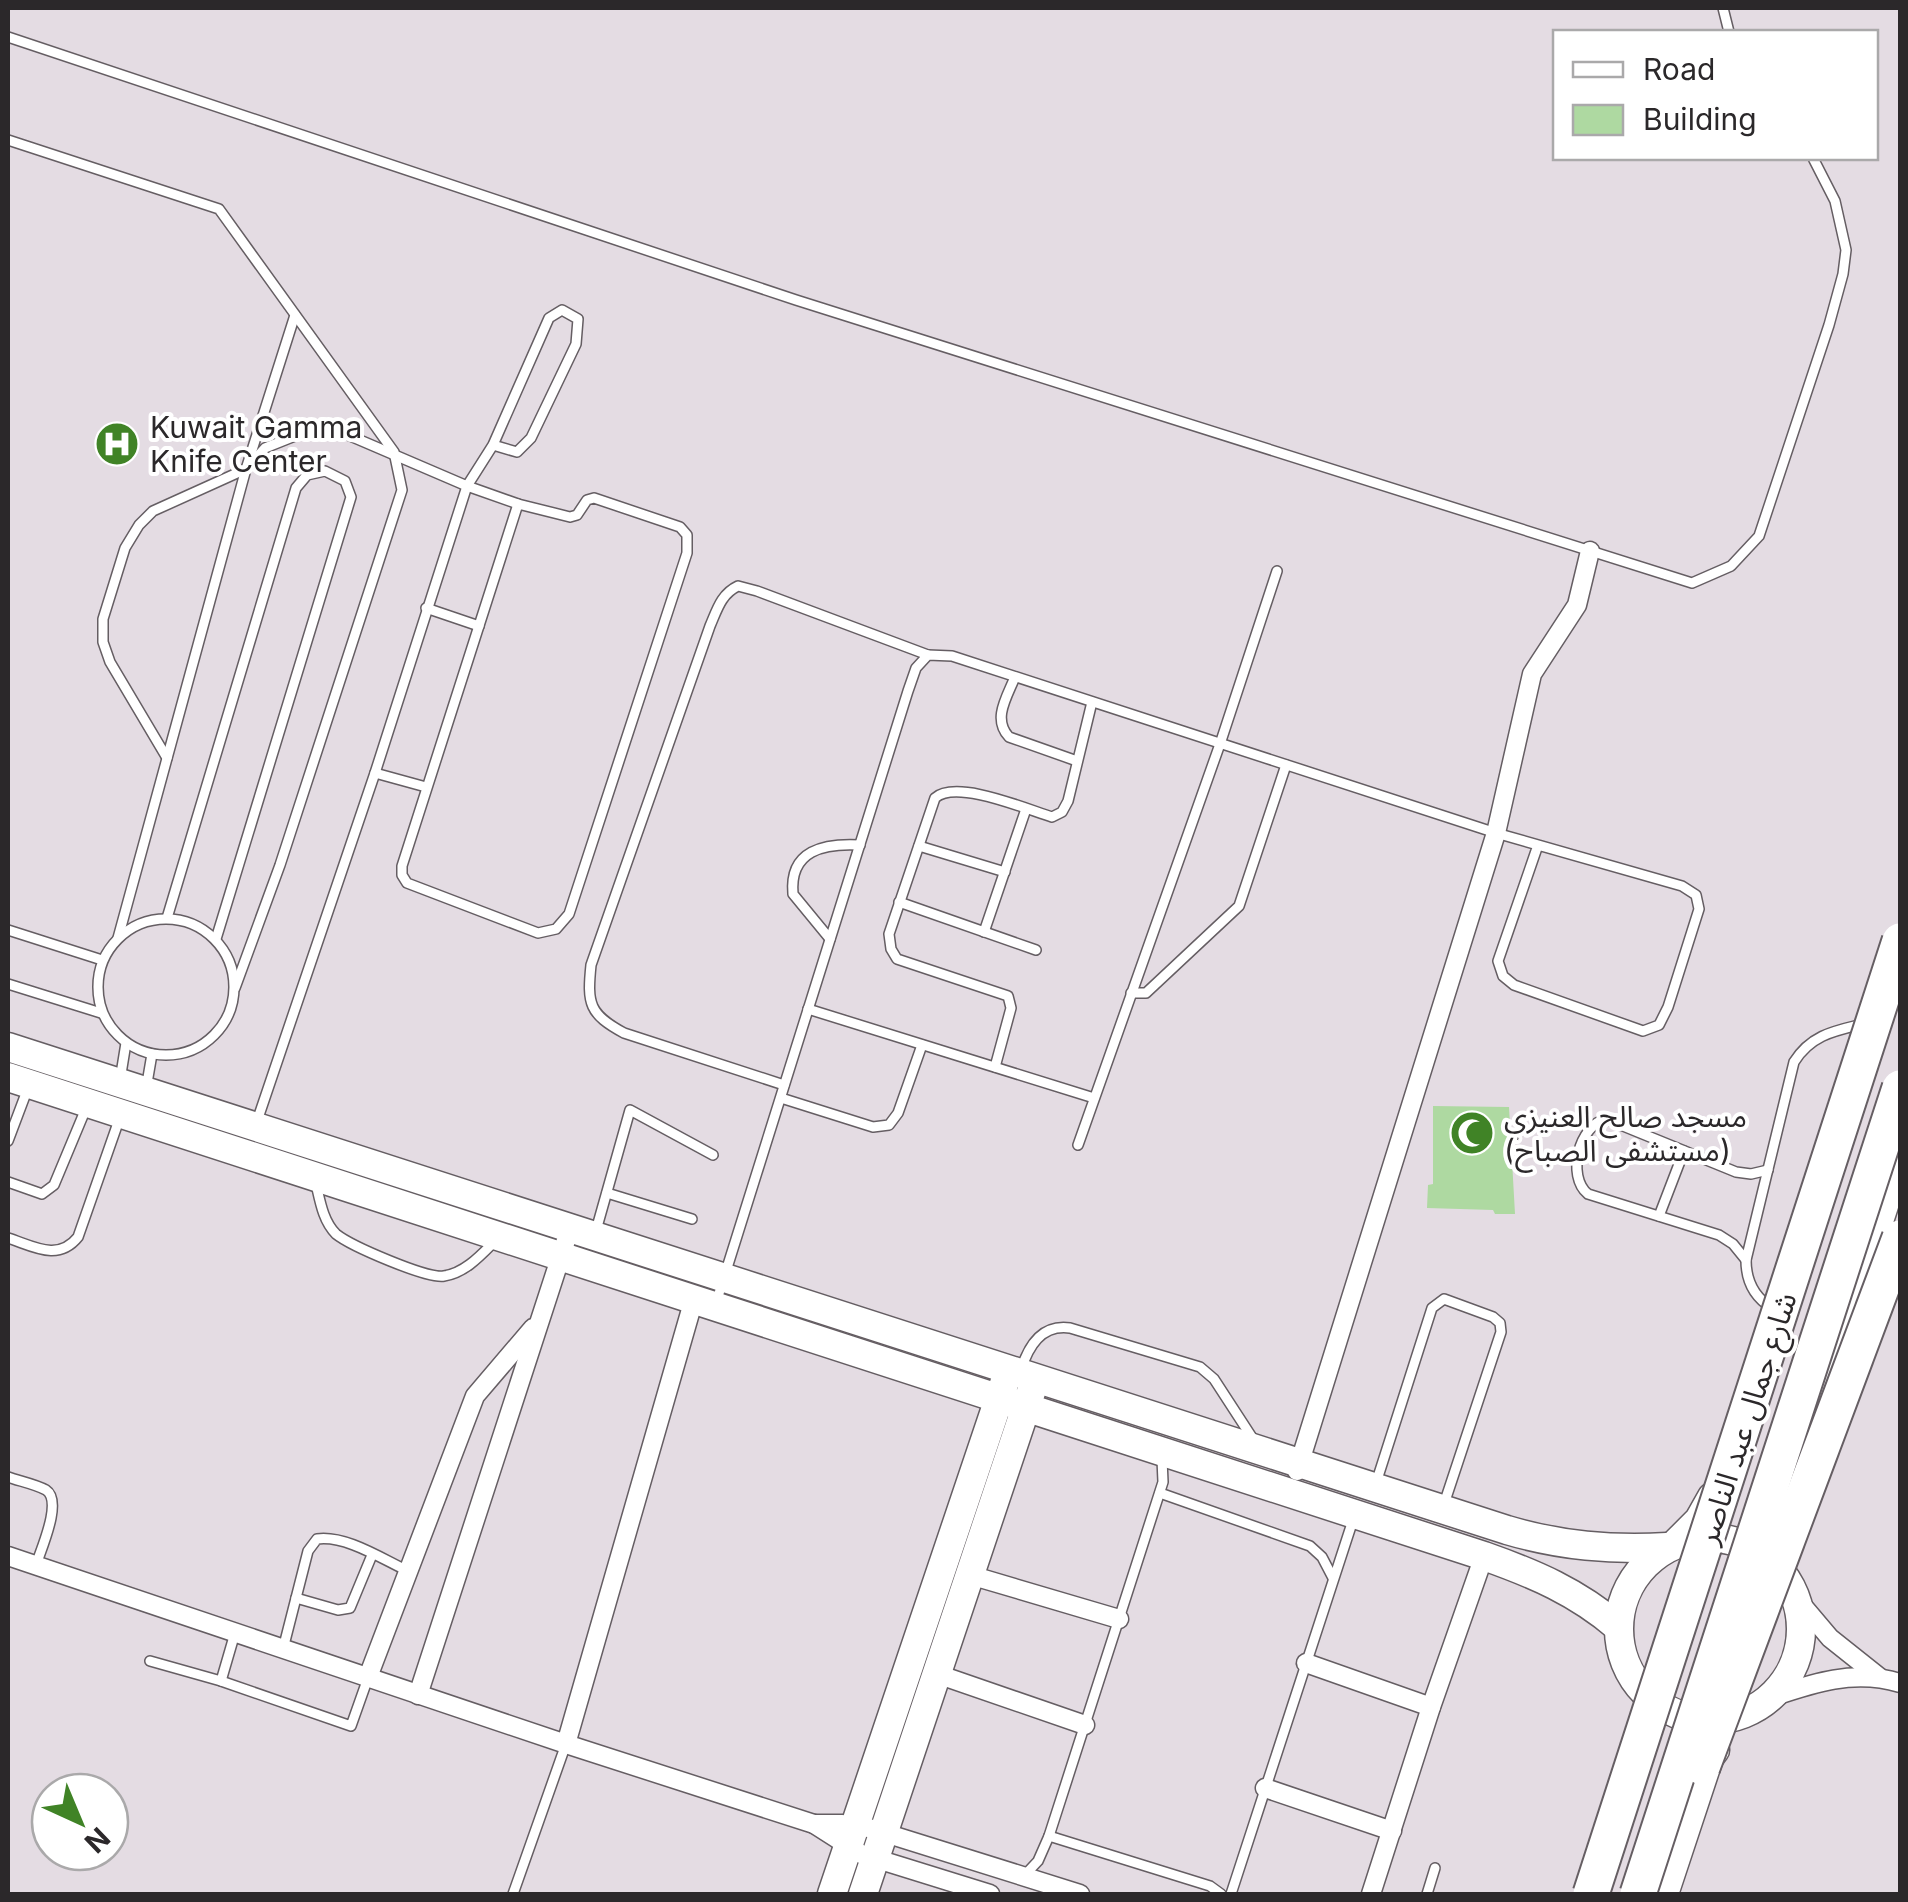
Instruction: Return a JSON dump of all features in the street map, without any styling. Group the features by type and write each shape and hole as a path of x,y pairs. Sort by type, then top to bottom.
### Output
{"highway":[{"name":"شارع جمال عبد الناصر","path":"1591,1894 1900,941"},
{"name":"شارع جمال عبد الناصر","path":"1640,1894 1900,1088"},
{"path":"1640,1894 1691,1794 1730,1698 1900,1238"}],"street":[{"path":"1291,1492 1496,833 1532,674 1576,605 1590,550"},
{"path":"1880,1677 1838,1677 1722,1720 1687,1718 1656,1703 1632,1677 1619,1645 1618,1628 1625,1593 1634,1578 1644,1565 1699,1520 1712,1496 1900,915"},
{"path":"8,1047 1551,1544 1597,1548 1672,1545 1705,1537 1738,1542 1768,1558 1830,1638 1880,1677 1900,1684"},
{"path":"18,1081 1484,1556 1568,1590 1618,1628"},
{"path":"1664,1894 1709,1758 1789,1674 1800,1646 1802,1630 1781,1557 1781,1526 1900,1156"},
{"path":"418,1694 561,1256 582,1233"},
{"path":"566,1744 705,1303"},
{"path":"368,1678 475,1396 540,1320"},
{"path":"910,1369 917,1340"},
{"path":"832,1894 998,1398 1021,1374"},
{"path":"862,1894 1026,1406 1021,1374"},
{"path":"1230,1472 1248,1447"},
{"path":"8,1556 879,1846 1023,1877 1080,1894"},
{"path":"1371,1894 1484,1556"},
{"path":"970,1575 1119,1619"},
{"path":"1306,1663 1431,1707"},
{"path":"937,1674 1085,1725"},
{"path":"1575,1894 1630,1723 1632,1677"},
{"path":"1265,1788 1392,1831"},
{"path":"851,1836 879,1846 955,1888 990,1894"}],"lane":[{"path":"8,38 796,300 1692,583 1731,566 1759,536 1843,274 1846,250 1835,200 1814,160"},
{"path":"8,140 218,209 394,452 402,490 286,846 235,988 230,1015 214,1037 191,1052 165,1056 138,1051 116,1036 101,1013 97,986 102,960 118,938 140,923 167,918 194,924 216,939 230,962 235,988"},
{"path":"255,1127 467,486 493,445 549,318 562,310 578,319 576,344 531,438 517,452 493,445"},
{"path":"118,938 246,470 295,316"},
{"path":"167,758 110,662 103,642 103,619 125,548 138,525 153,510 246,470 264,448 304,432 342,432 518,504 570,517 577,516 594,498 680,527 688,535 687,554 568,914 556,930 538,934 408,883 402,876 426,787 518,504"},
{"path":"167,918 296,488 307,475 326,471 345,481 351,498 216,939"},
{"path":"1078,1146 1277,571"},
{"path":"784,1085 624,1034 593,1010 588,998 591,965 708,633 721,600 738,586 928,655 952,656 1496,833 1682,886 1696,895 1700,908 1658,1025 1643,1031 1514,985 1503,976 1498,961 1538,845"},
{"path":"426,608 479,626"},
{"path":"705,1303 724,1278 912,680 916,668 928,655"},
{"path":"1015,677 1000,717 1002,729 1009,737 1078,761"},
{"path":"995,1067 1011,1008 1008,996 898,959 891,949 889,934 935,798 942,792 976,794 1052,817 1062,812 1092,702"},
{"path":"1131,993 1146,993 1239,906 1286,765"},
{"path":"375,773 426,787"},
{"path":"984,932 1026,809"},
{"path":"830,939 793,894 794,872 798,864 824,844 860,845"},
{"path":"918,846 1005,872"},
{"path":"899,902 1036,950"},
{"path":"8,930 102,960"},
{"path":"8,984 101,1013"},
{"path":"808,1010 1094,1098"},
{"path":"1773,1309 1749,1283 1746,1260 1794,1062 1820,1035 1866,1023"},
{"path":"126,1043 133,1088"},
{"path":"781,1098 873,1127 888,1125 898,1113 922,1045"},
{"path":"133,1088 152,1054"},
{"path":"8,1141 18,1081"},
{"path":"8,1182 42,1194 54,1184 88,1103"},
{"path":"582,1233 607,1192 630,1110 713,1155"},
{"path":"8,1238 50,1252 70,1246 78,1236 121,1114"},
{"path":"1746,1260 1726,1239 1588,1194 1578,1185 1574,1171 1587,1132 1595,1122 1606,1119 1736,1172 1768,1170"},
{"path":"1659,1216 1684,1150"},
{"path":"314,1176 321,1206 336,1233 352,1244 432,1276 457,1272 500,1237"},
{"path":"607,1192 692,1219"},
{"path":"1375,1488 1432,1308 1444,1299 1492,1317 1500,1323 1501,1332 1442,1510"},
{"path":"1021,1374 1028,1348 1036,1339 1046,1331 1064,1326 1192,1364 1214,1379 1248,1447"},
{"path":"1023,1877 1038,1860 1049,1836 1160,1493 1164,1466 1156,1448"},
{"path":"8,1477 46,1490 52,1496 54,1507 36,1566"},
{"path":"1160,1493 1310,1546 1322,1557 1333,1578"},
{"path":"1230,1894 1355,1513"},
{"path":"282,1649 308,1551 317,1539 346,1543 408,1571"},
{"path":"296,1598 338,1610 350,1608 372,1555"},
{"path":"221,1680 235,1632"},
{"path":"150,1661 221,1680 351,1726 368,1678"},
{"path":"513,1894 566,1744"},
{"path":"1049,1836 1210,1886 1221,1894"},
{"path":"1426,1894 1435,1868"}],"building":[{"name":"مسجد صالح العنيزي (مستشفى الصباح)","path":"1433,1106 1509,1107 1515,1214 1427,1208 1428,1185 1433,1184"}],"place":[{"name":"Kuwait Gamma Knife Center","path":"117,444"},
{"name":"مسجد صالح العنيزي (مستشفى الصباح)","path":"1472,1133"}]}
